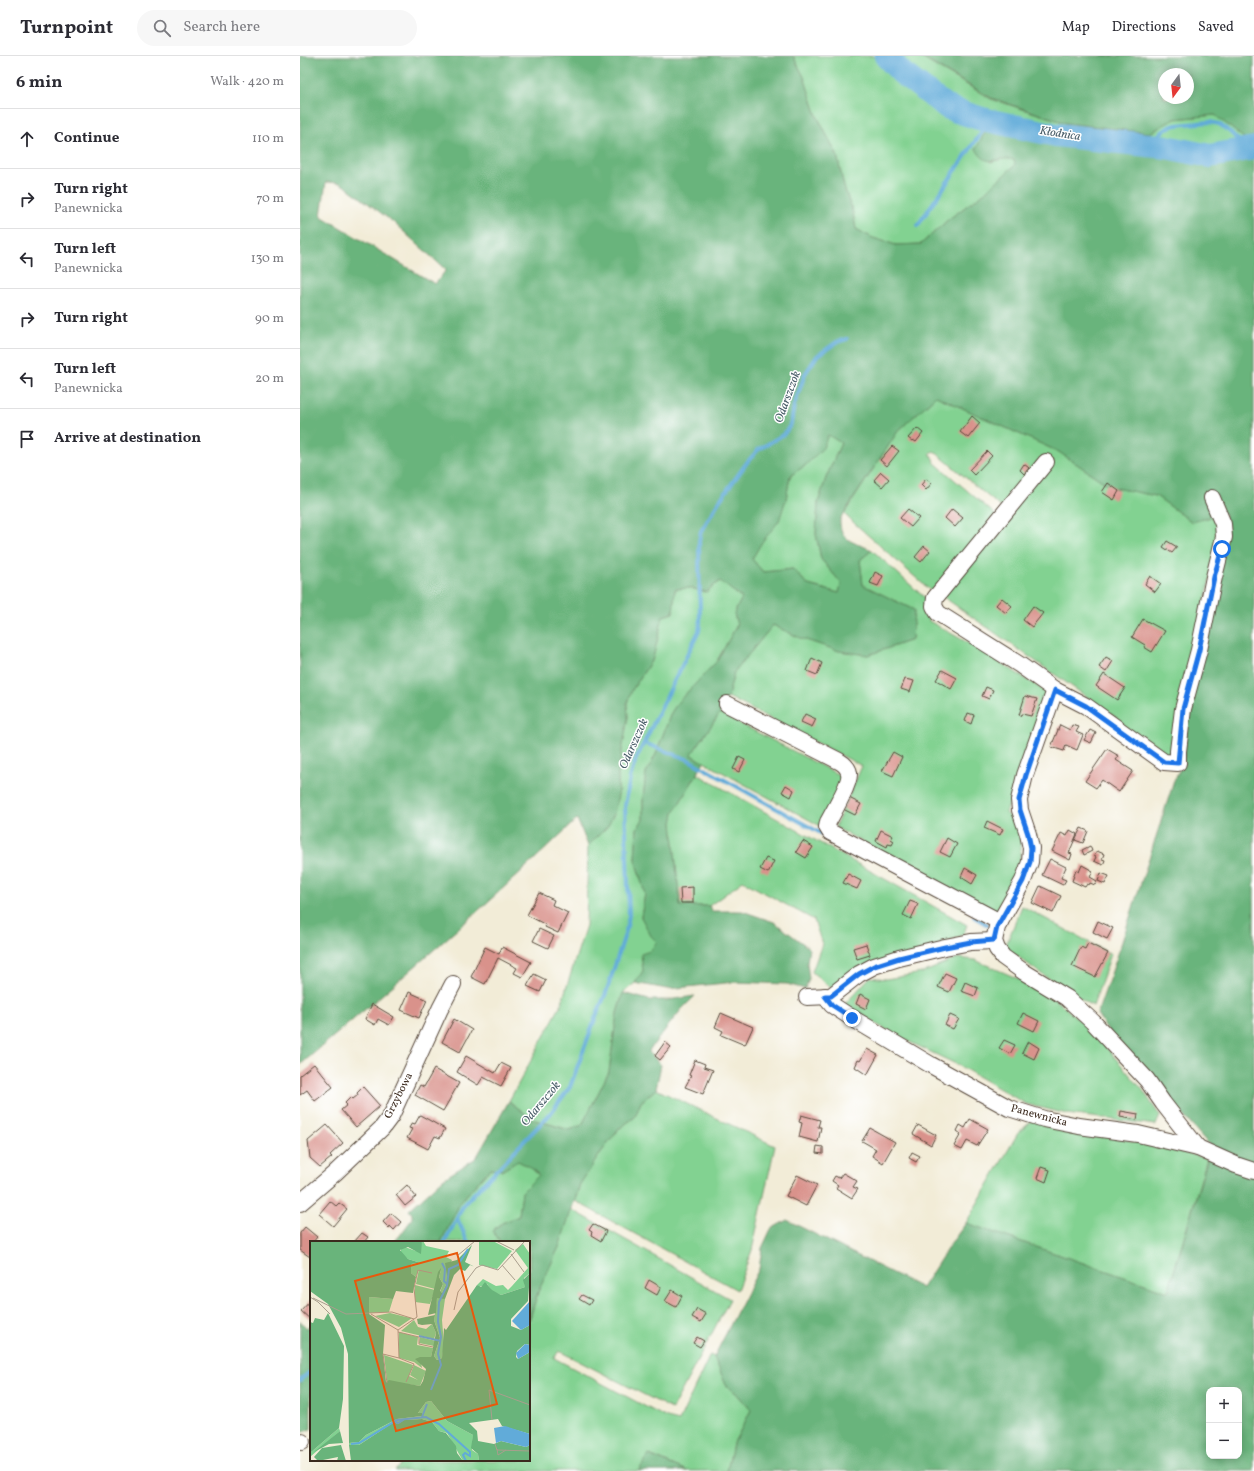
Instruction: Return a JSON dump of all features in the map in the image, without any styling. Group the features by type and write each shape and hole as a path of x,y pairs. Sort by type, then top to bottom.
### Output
{"street":[{"path":"1046,462 934,598 934,606 938,613 1014,660 1055,690 1086,706 1164,762 1178,763 1183,709 1199,650 1207,605 1224,537 1223,524 1212,498"},
{"path":"1055,690 1019,800 1020,810 1031,848 1030,862 1023,881 997,927 994,940 997,949 1003,957 1024,972 1067,998 1093,1022 1147,1080 1198,1148"},
{"path":"726,704 839,761 846,766 849,773 848,781 828,822 827,827 830,832 1000,922"},
{"path":"807,997 831,996 859,974 874,966 899,958 971,942 994,940"},
{"name":"Grzybowa","path":"300,1203 335,1173 382,1128 394,1109 452,984"},
{"name":"Panewnicka","path":"825,996 832,1005 852,1018 987,1097 1009,1108 1044,1119 1138,1134 1198,1148 1236,1165 1254,1171"}],"green space":[{"path":"300,56 793,56 804,77 817,116 837,155 856,229 873,238 896,245 921,244 949,219 984,193 1015,165 1014,160 989,160 984,159 980,155 976,149 987,128 1048,140 1164,153 1211,161 1254,155 1254,1471 727,1471 734,1440 736,1439 751,1410 736,1393 726,1385 714,1357 759,1269 762,1248 771,1229 787,1220 922,1288 966,1223 1168,1292 1211,1147 1109,1032 1097,1014 1174,781 1183,763 1189,710 1225,513 1192,522 1156,496 1111,487 1059,452 936,396 898,431 840,519 840,527 845,537 854,543 872,550 860,560 863,585 914,610 912,640 868,655 839,651 800,638 773,625 734,672 728,697 720,713 691,755 704,762 674,812 672,823 680,906 709,906 712,911 742,911 774,922 809,948 807,963 809,979 805,989 787,984 735,982 667,989 635,983 643,971 641,954 650,951 657,942 651,936 641,917 645,894 635,859 637,828 643,820 643,798 646,773 656,754 671,713 678,702 717,661 737,625 734,613 742,598 720,581 706,592 690,588 675,589 673,613 663,616 653,658 632,690 627,703 628,717 618,773 618,795 614,814 608,826 588,846 577,819 475,914 300,1065","holes":["326,182 340,183 393,222 446,270 435,284 321,216","828,435 841,443 826,478 818,503 816,534 821,559 841,583 839,593 808,585 793,569 763,572 752,559 762,542 779,521 786,499 790,476 807,464 823,448"]},
{"path":"793,56 918,56 991,99 1066,123 1150,133 1174,119 1215,115 1245,139 1254,136 1254,155 1211,161 1164,153 1048,140 987,128 990,162 1006,158 1014,160 1016,165 984,193 949,219 921,244 896,245 873,238 856,229 837,155 817,116 804,77"},
{"path":"919,56 1254,56 1254,136 1245,139 1215,115 1174,119 1150,133 1066,123 991,98"},
{"path":"936,396 1059,452 1111,487 1156,496 1192,522 1215,516 1220,530 1173,755 1169,758 1123,727 1120,720 942,596 1003,509 934,451 930,453 935,463 997,516 933,593 844,514 898,431"},
{"path":"828,434 841,443 826,478 818,503 816,534 821,559 841,583 839,593 808,585 793,569 763,572 752,559 786,499 790,476 807,464"},
{"path":"872,550 925,598 929,621 979,649 1048,693 1006,813 1016,821 1021,831 1018,875 995,914 835,827 862,766 728,697 734,672 773,625 800,638 839,651 868,655 912,640 914,610 863,585 860,560"},
{"path":"720,581 742,598 734,613 737,625 717,661 678,702 671,713 656,754 646,773 643,798 643,820 637,828 635,859 645,894 641,917 658,942 650,951 643,971 635,983 623,993 617,1013 609,1072 582,1125 570,1130 532,1119 509,1101 561,1005 586,925 588,846 608,826 618,795 618,773 628,717 627,703 632,690 653,658 663,616 673,613 675,589 689,588 706,592"},
{"path":"720,713 843,777 822,827 691,755"},
{"path":"697,774 967,925 964,933 959,937 831,988 812,972 822,944 814,920 743,881 709,906 680,906 672,823 674,812"},
{"path":"1022,906 1111,954 1093,1006 1040,973 1005,947"},
{"path":"958,958 975,960 1019,979 1054,998 1092,1031 1142,1089 1160,1116 1156,1125 1067,1114 1026,1104 958,1065 895,1035 844,1005 870,977 886,979 922,973"},
{"path":"623,993 649,1000 667,1000 695,996 681,1010 650,1049 649,1052 661,1065 656,1089 641,1102 635,1117 620,1128 602,1151 580,1184 559,1247 538,1292 530,1318 530,1241 500,1241 492,1231 502,1223 519,1216 522,1192 539,1175 531,1168 518,1161 503,1170 490,1169 461,1201 441,1241 395,1241 396,1237 398,1238 412,1219 412,1214 409,1210 443,1179 476,1158 509,1101 532,1119 569,1130 582,1125 609,1072 617,1013"},
{"path":"656,1089 775,1146 752,1250 737,1290 575,1201 580,1184 602,1151 620,1128 635,1117 641,1102"},
{"path":"1034,1119 1207,1158 1168,1292 966,1223 1018,1133"},
{"path":"518,1160 539,1175 522,1192 519,1216 502,1223 492,1231 500,1241 441,1241 461,1201 490,1169 503,1170"},
{"path":"571,1209 730,1299 672,1409 559,1351 554,1358 667,1418 679,1421 710,1355 714,1357 726,1385 736,1393 751,1410 736,1439 734,1440 727,1471 687,1471 650,1455 639,1470 640,1471 395,1471 401,1463 399,1461 530,1461 530,1318 538,1292 559,1247"},
{"path":"300,1321 307,1328 310,1326 310,1429 300,1433"},
{"path":"649,1455 687,1471 640,1471 639,1470"}],"building":[{"path":"972,416 980,423 968,438 960,432"},
{"path":"917,428 923,433 916,442 908,438"},
{"path":"892,446 899,451 887,466 880,460"},
{"path":"987,451 992,456 974,475 969,470"},
{"path":"1024,464 1029,468 1024,474 1020,470"},
{"path":"881,472 889,479 882,487 874,480"},
{"path":"926,479 932,483 926,490 921,485"},
{"path":"1108,483 1119,491 1114,500 1102,492"},
{"path":"908,509 919,518 911,527 900,518"},
{"path":"952,509 963,518 955,527 945,518"},
{"path":"1167,541 1177,547 1172,553 1163,547"},
{"path":"924,546 930,551 921,562 915,557"},
{"path":"875,572 883,576 878,586 870,583"},
{"path":"1150,576 1161,584 1155,592 1145,584"},
{"path":"1002,598 1012,606 1006,613 996,605"},
{"path":"1033,606 1043,613 1032,627 1023,620"},
{"path":"1143,619 1165,631 1152,652 1144,647 1145,645 1132,637"},
{"path":"1106,657 1113,661 1106,672 1099,667"},
{"path":"812,658 822,663 817,675 807,671"},
{"path":"942,670 957,678 951,689 936,680"},
{"path":"1104,674 1125,688 1117,700 1096,686"},
{"path":"905,679 914,681 910,692 901,689"},
{"path":"986,687 993,690 989,699 982,696"},
{"path":"1025,696 1037,699 1031,716 1022,714 1021,716 1019,715"},
{"path":"968,713 974,715 971,724 965,721"},
{"path":"805,714 816,719 812,727 801,722"},
{"path":"1060,725 1070,730 1072,725 1079,727 1076,732 1083,735 1077,750 1066,745 1064,751 1051,747"},
{"path":"1090,730 1096,733 1091,743 1084,740"},
{"path":"1107,749 1119,756 1116,760 1133,771 1119,792 1102,780 1096,788 1085,781"},
{"path":"893,752 902,757 893,776 882,771"},
{"path":"739,757 745,760 739,772 733,769"},
{"path":"786,785 794,790 791,797 782,792"},
{"path":"849,798 861,804 855,815 843,809"},
{"path":"987,821 1003,829 1000,835 984,828"},
{"path":"1081,828 1088,831 1083,843 1075,840"},
{"path":"881,830 893,836 891,839 894,841 892,845 888,844 887,847 876,841"},
{"path":"1070,830 1077,834 1069,853 1072,854 1070,860 1052,851 1061,833 1067,836"},
{"path":"947,838 957,844 950,857 940,852"},
{"path":"803,841 813,847 806,858 796,852"},
{"path":"1090,846 1092,851 1084,855 1082,850"},
{"path":"1097,851 1104,854 1102,859 1105,860 1103,865 1094,861 1096,857 1094,856"},
{"path":"766,858 774,861 768,873 760,869"},
{"path":"1050,859 1066,867 1061,878 1066,880 1063,885 1042,875"},
{"path":"1082,865 1093,871 1090,877 1097,881 1095,885 1090,883 1085,887 1072,881 1076,870 1079,872"},
{"path":"965,868 977,875 972,884 961,877"},
{"path":"1101,873 1109,876 1105,884 1098,881"},
{"path":"848,874 861,881 857,889 843,883"},
{"path":"1040,886 1061,896 1053,913 1032,903"},
{"path":"693,887 693,903 681,903 680,888"},
{"path":"539,893 554,900 552,905 568,913 558,933 545,927 546,925 527,915"},
{"path":"910,901 918,904 911,919 903,915"},
{"path":"1098,921 1113,928 1107,939 1093,932"},
{"path":"539,929 554,936 548,948 533,941"},
{"path":"1088,943 1108,953 1095,977 1072,966 1081,947 1085,949"},
{"path":"866,944 870,955 857,959 853,948"},
{"path":"485,947 499,954 502,947 531,962 522,977 514,973 517,968 498,958 485,984 471,977"},
{"path":"945,973 956,978 949,992 938,987"},
{"path":"534,974 546,980 540,992 527,986"},
{"path":"965,982 978,988 975,996 961,991"},
{"path":"409,992 427,1000 419,1018 401,1010"},
{"path":"860,994 870,999 866,1009 856,1004"},
{"path":"372,1004 394,1017 389,1025 378,1019 375,1025 365,1019"},
{"path":"721,1013 753,1027 745,1045 721,1035 723,1031 715,1027"},
{"path":"1023,1013 1039,1021 1034,1031 1018,1023"},
{"path":"950,1015 959,1019 953,1029 945,1025"},
{"path":"454,1019 472,1030 460,1052 442,1042"},
{"path":"1004,1040 1015,1045 1010,1054 999,1048"},
{"path":"1028,1041 1039,1048 1034,1059 1022,1053"},
{"path":"665,1042 671,1047 660,1060 655,1056"},
{"path":"867,1049 878,1055 867,1075 855,1067 858,1060 860,1061"},
{"path":"466,1056 495,1073 501,1063 511,1068 501,1086 483,1077 478,1085 457,1072"},
{"path":"695,1060 705,1064 704,1067 713,1070 703,1094 685,1087 691,1076 689,1075"},
{"path":"314,1064 333,1087 315,1101 307,1090 300,1095 300,1075"},
{"path":"434,1069 459,1083 443,1111 415,1095 420,1085 424,1087"},
{"path":"363,1087 380,1106 356,1127 341,1110 347,1105 345,1103 351,1097 353,1099 358,1095 357,1093"},
{"path":"1121,1111 1138,1114 1137,1120 1120,1117"},
{"path":"420,1115 445,1129 440,1138 435,1136 428,1149 407,1138 412,1129 409,1128 412,1123 415,1124"},
{"path":"801,1115 820,1120 818,1127 821,1127 818,1142 799,1137 802,1123 799,1122"},
{"path":"970,1119 988,1129 977,1146 967,1141 962,1150 954,1146 961,1134 957,1131 960,1125 965,1128"},
{"path":"327,1125 343,1143 330,1155 332,1157 320,1167 310,1158 308,1141"},
{"path":"918,1125 936,1135 931,1145 913,1134"},
{"path":"870,1128 895,1142 883,1163 872,1156 876,1149 862,1141"},
{"path":"817,1146 823,1147 823,1154 816,1153"},
{"path":"912,1152 920,1156 916,1162 909,1158"},
{"path":"1041,1167 1050,1170 1046,1182 1037,1178"},
{"path":"843,1173 857,1181 853,1187 858,1189 852,1198 836,1188 838,1185 832,1181 835,1176 839,1178"},
{"path":"797,1175 817,1185 806,1206 786,1196"},
{"path":"407,1185 416,1197 405,1206 396,1195"},
{"path":"330,1201 336,1206 339,1203 347,1209 333,1226 319,1214"},
{"path":"391,1213 401,1222 394,1230 390,1226 389,1228 383,1222"},
{"path":"593,1224 606,1231 601,1241 591,1235 592,1232 589,1230"},
{"path":"305,1227 317,1237 314,1241 310,1241 310,1257 300,1250 300,1233"},
{"path":"362,1233 368,1237 365,1241 355,1241"},
{"path":"649,1280 661,1287 657,1295 645,1288"},
{"path":"672,1290 682,1296 676,1307 665,1301"},
{"path":"582,1295 592,1300 589,1305 579,1299"},
{"path":"310,1301 310,1319 301,1311"},
{"path":"697,1309 706,1314 701,1322 692,1317"},
{"path":"697,1337 704,1341 700,1347 693,1343"}],"waterway":[{"name":"Kłodnica","path":"886,56 902,73 947,107 982,119 1056,135 1166,147 1210,156 1254,148"},
{"name":"Odarszczok","path":"918,225 981,133 986,120"},
{"path":"1145,145 1169,127 1210,122 1219,124 1230,132 1240,142 1243,150"},
{"name":"Odarszczok","path":"446,1241 464,1204 550,1114 570,1087 606,993 626,931 629,915 625,806 630,778 636,759 699,631 699,541 701,531 720,500 748,461 758,450 784,434 791,424 794,405 805,374 817,356 837,342 847,339"},
{"path":"644,743 687,759 826,836"},
{"path":"974,917 988,925"},
{"path":"457,1218 468,1241"},
{"name":"Odarszczok","path":"300,1380 310,1372"}],"route":[{"path":"852,1018 832,1005 825,996 831,996 859,974 874,966 899,958 971,942 994,940 997,927 1017,894 1030,862 1031,848 1020,810 1019,800 1055,690 1086,706 1164,762 1178,763 1183,709 1199,650 1206,612 1222,549"}]}
